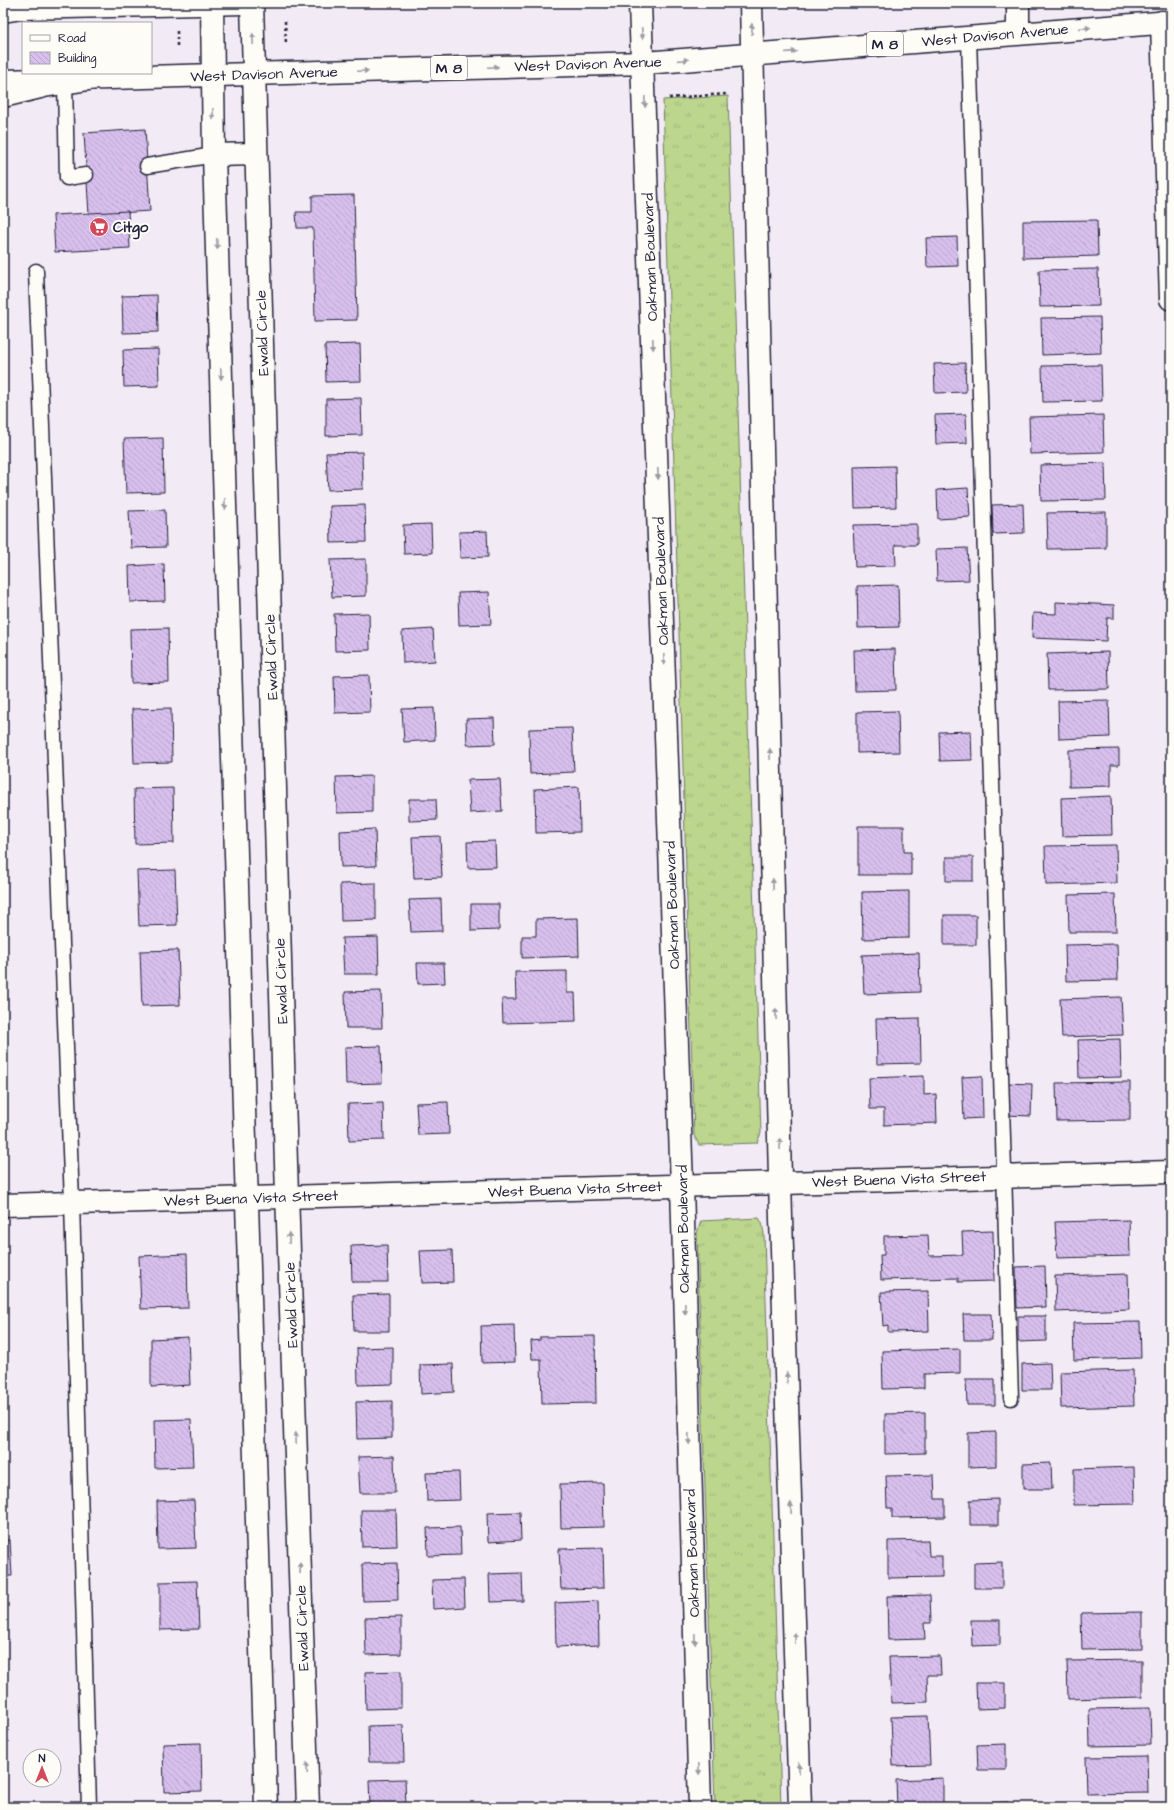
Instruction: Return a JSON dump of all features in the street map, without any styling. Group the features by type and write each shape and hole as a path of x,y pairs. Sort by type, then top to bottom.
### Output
{"main road":[{"path":"19,8 244,3"},
{"name":"Ewald Circle","path":"252,3 308,1807"},
{"name":"Oakman Boulevard","path":"640,3 644,63 682,1186 700,1807"},
{"path":"751,3 781,1183 800,1807"},
{"path":"1018,3 1018,33"},
{"path":"212,4 214,155 266,1807"},
{"path":"1167,22 1171,299"},
{"name":"West Davison Avenue","path":"3,81 644,63 1167,22"},
{"name":"M 8","path":"3,96 44,86 95,78"},
{"path":"214,155 256,154"},
{"name":"West Buena Vista Street","path":"3,1204 1171,1172"}],"lane":[{"path":"969,38 1011,1398"},
{"path":"65,82 67,178 86,175"},
{"path":"147,166 214,155"},
{"path":"36,271 72,1202 89,1807"}],"path":[{"path":"285,21 286,44"},
{"path":"177,24 177,46"},
{"path":"664,98 726,94"}],"green space":[{"path":"728,96 761,1133 757,1143 699,1145 694,1135 663,100"},
{"path":"759,1218 762,1223 764,1234 781,1807 715,1807 697,1233 701,1221"}],"building":[{"path":"145,129 150,211 89,215 84,133"},
{"path":"354,195 357,320 315,321 313,228 297,228 296,212 312,212 312,196"},
{"path":"128,211 130,248 55,252 53,215"},
{"path":"1097,220 1098,256 1023,258 1023,221"},
{"path":"957,237 958,266 927,267 926,238"},
{"path":"1098,269 1099,306 1040,307 1039,270"},
{"path":"157,295 158,332 123,333 122,296"},
{"path":"1100,317 1101,353 1042,355 1041,318"},
{"path":"360,344 361,381 326,382 325,345"},
{"path":"158,349 159,386 124,387 123,350"},
{"path":"965,363 966,392 935,393 934,364"},
{"path":"1101,365 1102,401 1043,402 1042,366"},
{"path":"361,398 362,435 326,436 326,399"},
{"path":"966,414 967,443 936,444 935,415"},
{"path":"1103,415 1104,452 1030,454 1029,417"},
{"path":"163,438 164,492 126,493 124,439"},
{"path":"362,452 363,489 328,490 326,453"},
{"path":"1105,463 1106,500 1041,501 1040,465"},
{"path":"895,466 896,507 855,508 854,467"},
{"path":"968,488 970,517 938,519 937,490"},
{"path":"1023,504 1024,533 993,534 992,505"},
{"path":"365,505 366,542 331,543 330,506"},
{"path":"165,510 166,547 131,548 129,511"},
{"path":"1106,512 1106,548 1048,549 1047,513"},
{"path":"431,524 432,553 404,554 403,525"},
{"path":"917,524 917,545 895,545 896,566 855,567 853,525"},
{"path":"487,531 488,557 460,558 459,532"},
{"path":"967,548 969,580 937,581 936,549"},
{"path":"366,559 366,596 332,597 330,560"},
{"path":"164,564 165,601 130,602 129,566"},
{"path":"898,585 899,627 858,628 857,586"},
{"path":"489,592 491,624 459,625 458,593"},
{"path":"1056,602 1114,605 1114,618 1107,618 1106,641 1032,638 1033,613 1056,614"},
{"path":"369,613 370,650 335,651 334,614"},
{"path":"168,628 169,682 131,683 130,629"},
{"path":"433,629 435,661 403,663 402,631"},
{"path":"895,649 896,690 855,691 854,650"},
{"path":"1108,652 1109,689 1048,690 1047,654"},
{"path":"369,675 370,712 335,713 334,676"},
{"path":"1109,700 1110,737 1059,739 1058,701"},
{"path":"171,708 172,762 134,763 132,709"},
{"path":"434,708 435,740 404,742 402,709"},
{"path":"898,711 899,752 857,753 857,712"},
{"path":"494,718 495,744 467,745 466,719"},
{"path":"572,728 574,772 530,774 529,729"},
{"path":"971,731 972,760 940,761 939,732"},
{"path":"1119,749 1119,765 1111,765 1111,786 1069,787 1069,750"},
{"path":"372,776 372,812 337,813 336,777"},
{"path":"500,779 502,811 470,813 468,780"},
{"path":"579,787 580,832 536,833 535,789"},
{"path":"173,788 174,843 135,844 134,789"},
{"path":"1111,796 1112,835 1062,836 1061,798"},
{"path":"409,799 436,799 437,820 409,821"},
{"path":"858,826 904,826 904,852 911,852 911,875 858,875"},
{"path":"375,829 376,866 341,867 340,831"},
{"path":"440,836 442,877 414,878 412,837"},
{"path":"495,841 496,867 468,868 467,842"},
{"path":"1116,845 1117,883 1046,885 1045,846"},
{"path":"946,857 973,857 973,881 946,881"},
{"path":"175,870 177,925 139,926 137,871"},
{"path":"376,883 376,920 341,921 340,884"},
{"path":"909,891 909,938 863,939 862,892"},
{"path":"1115,894 1116,932 1069,932 1068,895"},
{"path":"441,899 442,931 411,932 409,900"},
{"path":"471,904 499,904 499,930 471,931"},
{"path":"944,915 976,915 976,945 944,945"},
{"path":"578,918 579,956 522,958 522,936 536,936 536,919"},
{"path":"378,937 379,974 344,974 342,938"},
{"path":"1117,944 1118,980 1066,981 1065,945"},
{"path":"178,950 180,1005 142,1006 140,951"},
{"path":"919,953 920,992 864,994 862,955"},
{"path":"417,963 444,963 445,983 418,984"},
{"path":"567,971 567,993 575,993 576,1021 503,1023 502,999 516,999 515,972"},
{"path":"381,991 382,1028 346,1028 345,992"},
{"path":"1121,997 1123,1035 1062,1037 1060,999"},
{"path":"920,1018 921,1063 877,1064 876,1019"},
{"path":"3,1023 6,1023 7,1047 3,1047"},
{"path":"1120,1039 1121,1077 1079,1078 1078,1040"},
{"path":"381,1046 382,1083 346,1084 345,1047"},
{"path":"924,1076 924,1095 936,1094 937,1123 884,1125 884,1109 870,1109 869,1078"},
{"path":"982,1076 983,1118 964,1119 962,1077"},
{"path":"1130,1082 1130,1120 1057,1121 1056,1083"},
{"path":"1006,1083 1032,1084 1031,1116 1006,1115"},
{"path":"448,1102 449,1134 418,1135 416,1103"},
{"path":"383,1103 384,1140 349,1141 348,1104"},
{"path":"1129,1220 1130,1256 1057,1258 1055,1222"},
{"path":"993,1231 994,1281 958,1282 958,1278 881,1280 880,1255 884,1255 884,1236 928,1235 929,1256 963,1255 962,1232"},
{"path":"387,1245 388,1282 352,1282 351,1246"},
{"path":"452,1250 453,1282 422,1283 420,1251"},
{"path":"187,1254 188,1308 141,1309 139,1256"},
{"path":"1045,1266 1046,1307 1017,1308 1016,1267"},
{"path":"1128,1274 1129,1309 1056,1312 1055,1276"},
{"path":"928,1291 929,1331 888,1332 888,1325 883,1326 881,1292"},
{"path":"389,1294 389,1331 354,1331 353,1295"},
{"path":"963,1314 991,1314 992,1340 964,1340"},
{"path":"1018,1316 1046,1316 1046,1341 1018,1342"},
{"path":"1140,1322 1141,1358 1074,1360 1073,1323"},
{"path":"514,1325 515,1362 482,1363 481,1326"},
{"path":"595,1336 596,1403 542,1404 541,1359 532,1359 531,1341 540,1340 540,1337"},
{"path":"188,1337 190,1385 151,1387 151,1339"},
{"path":"393,1347 393,1384 358,1385 357,1348"},
{"path":"960,1349 960,1373 924,1374 924,1388 883,1389 882,1351"},
{"path":"1050,1363 1051,1390 1022,1390 1022,1364"},
{"path":"453,1364 454,1392 421,1394 420,1365"},
{"path":"1133,1370 1134,1406 1061,1408 1060,1372"},
{"path":"966,1379 995,1379 995,1405 967,1405"},
{"path":"392,1401 392,1438 357,1439 356,1402"},
{"path":"925,1413 925,1453 885,1454 885,1414"},
{"path":"191,1419 193,1467 155,1468 154,1420"},
{"path":"996,1432 996,1466 968,1467 968,1433"},
{"path":"394,1456 395,1493 360,1493 358,1457"},
{"path":"1051,1463 1052,1489 1023,1489 1023,1464"},
{"path":"1134,1467 1135,1504 1074,1505 1074,1469"},
{"path":"459,1472 460,1500 427,1501 426,1473"},
{"path":"934,1475 935,1499 945,1499 945,1517 892,1518 892,1508 887,1508 886,1476"},
{"path":"603,1483 604,1527 561,1528 560,1484"},
{"path":"998,1499 998,1525 970,1525 970,1500"},
{"path":"194,1500 196,1548 158,1549 157,1501"},
{"path":"361,1510 396,1510 397,1546 362,1547"},
{"path":"520,1512 521,1540 488,1542 487,1513"},
{"path":"460,1527 461,1555 428,1556 427,1528"},
{"path":"3,1540 10,1540 12,1576 3,1576"},
{"path":"928,1540 929,1556 942,1556 942,1577 888,1578 888,1541"},
{"path":"603,1548 604,1588 561,1589 559,1549"},
{"path":"1002,1562 1002,1588 974,1588 974,1563"},
{"path":"397,1563 398,1600 363,1601 362,1564"},
{"path":"522,1573 523,1601 490,1602 489,1574"},
{"path":"464,1579 465,1607 433,1609 432,1580"},
{"path":"197,1581 199,1629 160,1630 160,1582"},
{"path":"930,1595 931,1623 924,1623 925,1639 888,1640 887,1596"},
{"path":"598,1601 599,1645 556,1647 555,1603"},
{"path":"1142,1612 1142,1649 1082,1650 1081,1613"},
{"path":"401,1617 401,1654 366,1655 365,1618"},
{"path":"971,1620 1000,1620 1000,1645 972,1646"},
{"path":"940,1656 941,1675 927,1675 928,1702 891,1703 889,1657"},
{"path":"1142,1660 1142,1697 1068,1699 1067,1661"},
{"path":"401,1671 401,1708 366,1709 365,1672"},
{"path":"976,1683 1005,1683 1005,1708 977,1709"},
{"path":"1150,1708 1151,1745 1090,1746 1089,1709"},
{"path":"928,1716 930,1765 893,1766 891,1717"},
{"path":"403,1725 404,1762 369,1762 368,1726"},
{"path":"201,1743 202,1791 164,1792 163,1744"},
{"path":"1006,1744 1006,1770 978,1770 977,1745"},
{"path":"1147,1756 1148,1793 1087,1794 1086,1757"},
{"path":"943,1778 943,1803 954,1803 954,1807 897,1807 896,1780"},
{"path":"405,1779 406,1807 370,1807 369,1780"},
{"path":"1008,1802 1008,1807 979,1807 979,1803"}],"place":[{"name":"Citgo","path":"99,227"}]}
